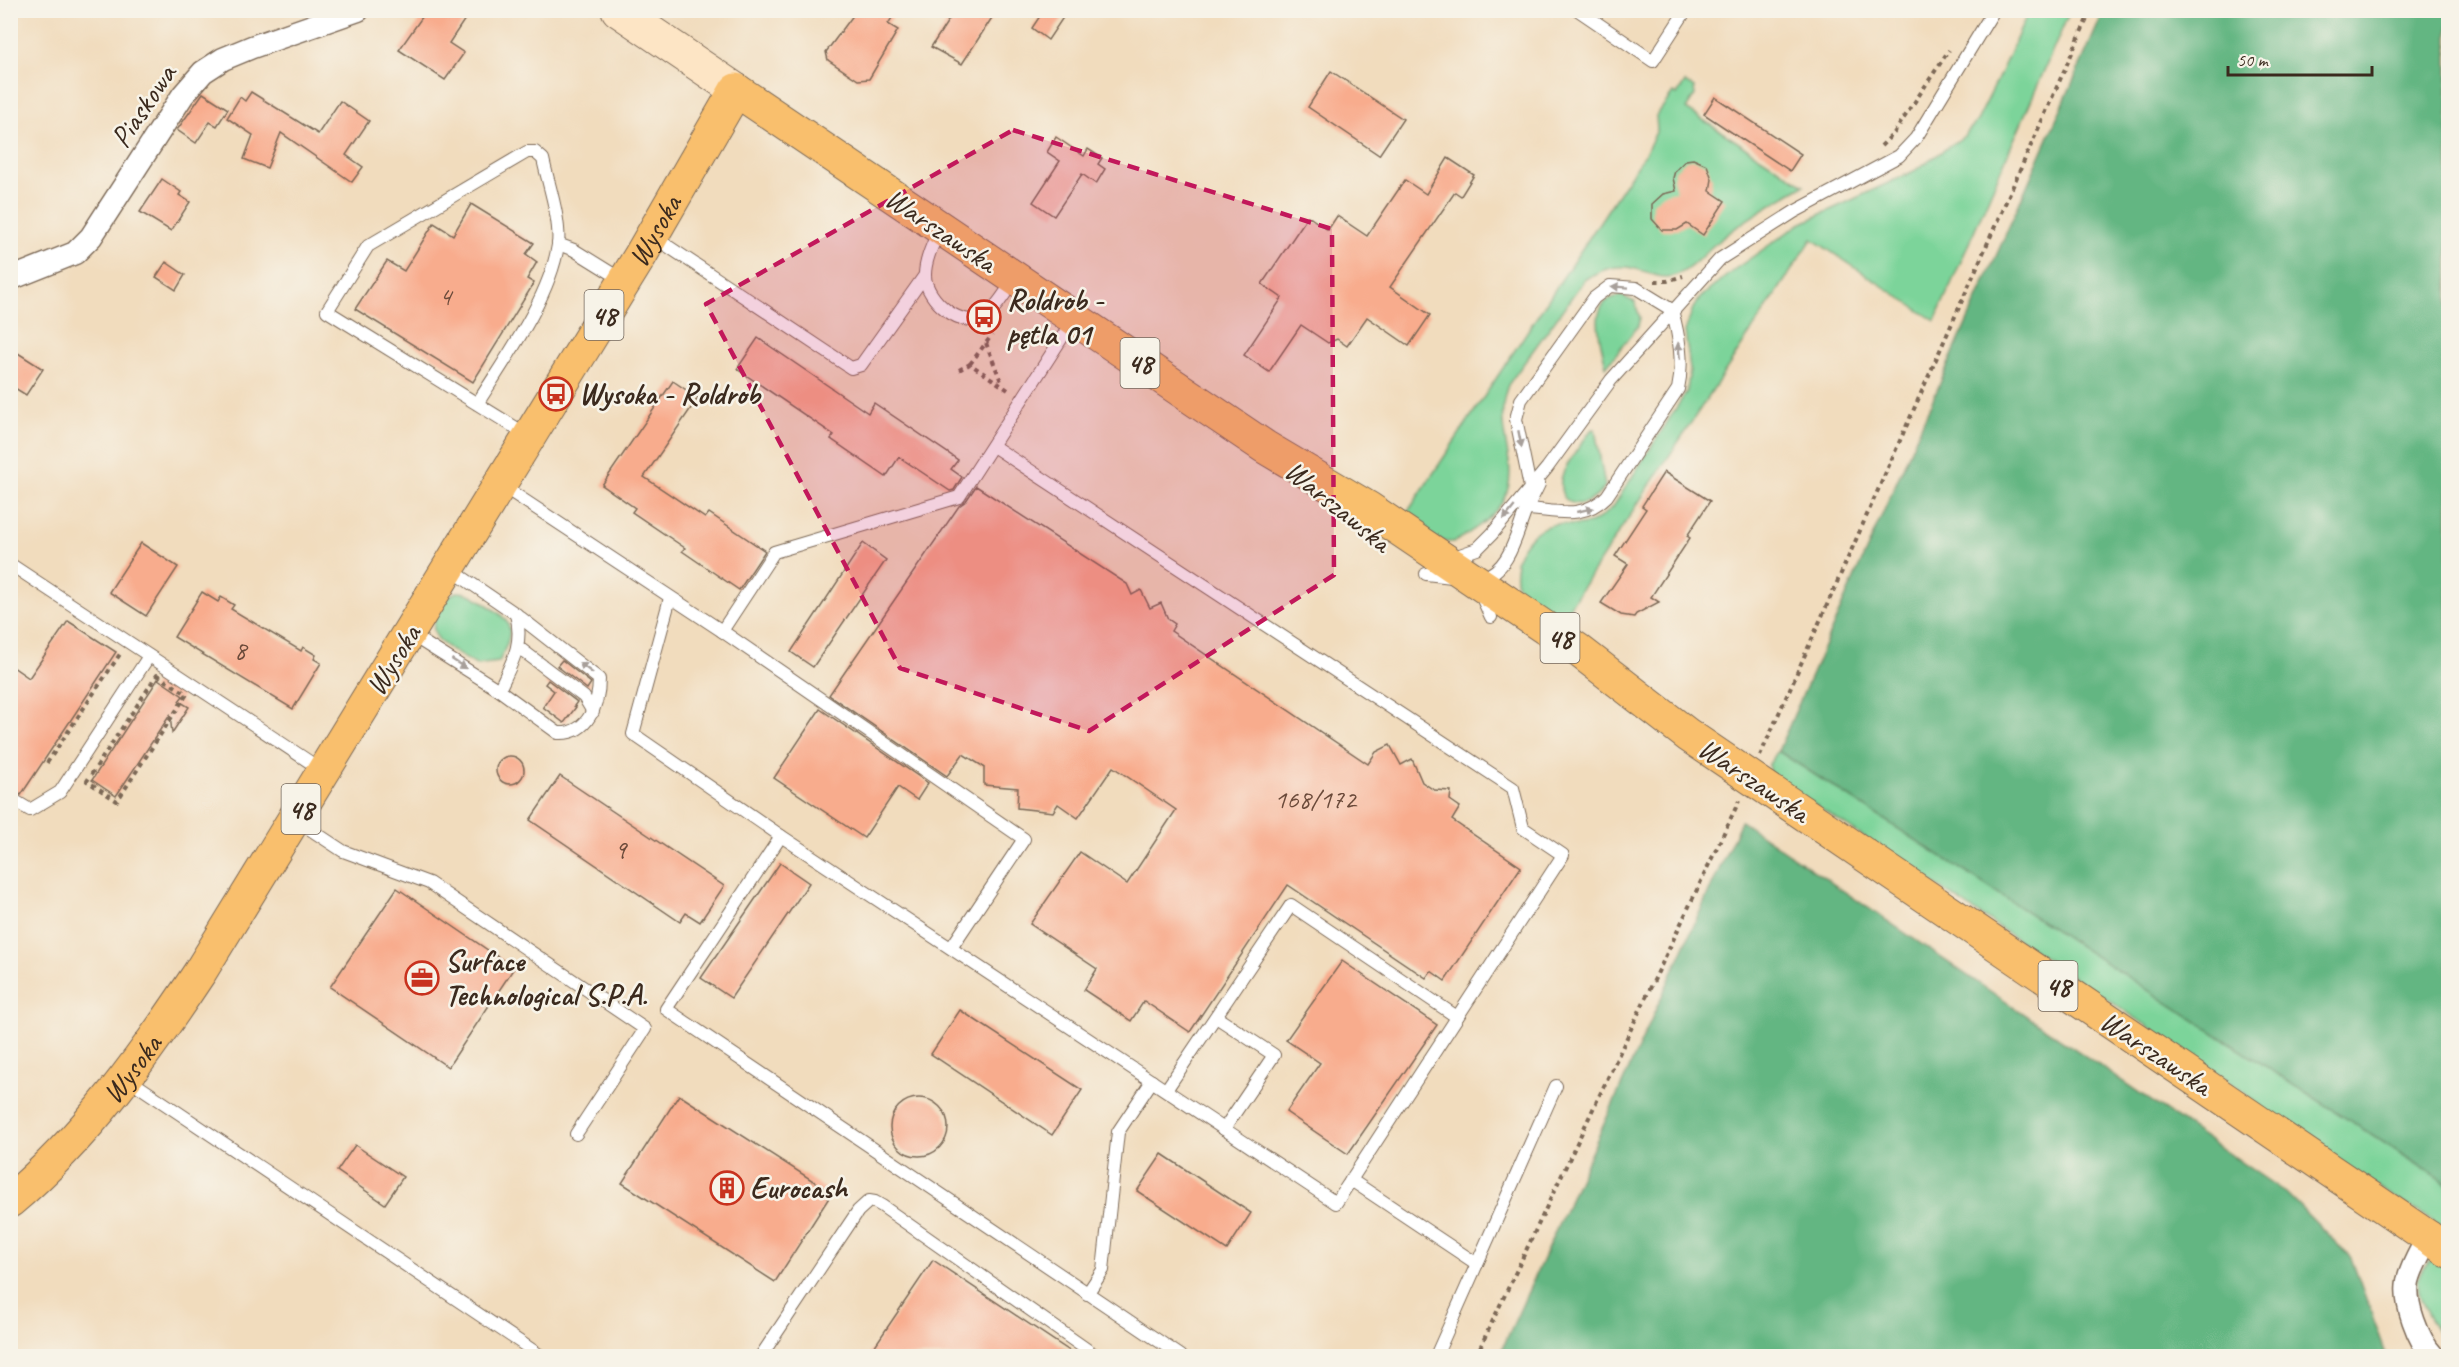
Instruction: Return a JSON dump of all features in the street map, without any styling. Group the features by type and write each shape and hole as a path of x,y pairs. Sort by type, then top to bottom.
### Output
{"main road":[{"name":"Warszawska","path":"618,10 1014,280 1265,447 1368,508 1426,561 1503,612 1578,650 1688,735 1750,778 2438,1244"},
{"name":"Wysoka","path":"10,1202 61,1153 127,1078 200,972 625,282 736,90"},
{"name":"Warszawska","path":"1426,561 1485,565 1503,612"}],"street":[{"name":"Piaskowa","path":"10,279 75,253 91,237 183,95 203,72 222,59 252,47 358,10"},
{"name":"Warszawska","path":"2433,1356 2416,1331 2408,1284 2411,1270 2438,1244"}],"lane":[{"path":"1578,10 1653,61 1686,10"},
{"path":"1485,565 1530,488 1611,380 1672,310 1720,259 1794,212 1899,156 1916,138 1994,11"},
{"path":"477,404 527,324 544,290 558,244 557,222 543,159 535,152 527,152 368,246 327,311 477,404 530,436"},
{"path":"940,229 930,251 925,275 927,290 933,300 962,319 974,321 984,317 995,307 1014,280"},
{"path":"652,236 851,369 861,365 925,275"},
{"path":"558,244 574,250 625,282"},
{"path":"1527,509 1579,513 1595,507 1607,496 1678,389 1682,373 1677,330 1672,310 1636,288 1610,286 1594,298 1521,400 1516,419 1530,488"},
{"path":"722,631 774,552 959,497 1074,319"},
{"path":"670,598 633,734 781,836 1336,1203 1563,855 1523,828 1513,788 993,446"},
{"path":"1485,565 1512,548 1527,509 1547,468"},
{"path":"500,484 722,631 1024,839 951,948"},
{"path":"10,564 247,718 324,771"},
{"path":"409,633 499,690 558,733 569,734 580,729 593,712 599,694 599,679 516,614 449,568"},
{"path":"499,690 518,647 520,631 516,614"},
{"path":"518,647 584,697 593,712"},
{"path":"10,798 30,810 60,792 149,656"},
{"path":"295,820 343,850 429,883 645,1029 576,1134"},
{"path":"781,836 666,1009 1181,1356"},
{"path":"1166,1090 1291,905 1457,1017"},
{"path":"1216,1017 1274,1055 1224,1129"},
{"path":"127,1078 541,1356"},
{"path":"1087,1294 1103,1270 1118,1132 1152,1081"},
{"path":"1436,1356 1556,1086"},
{"path":"1351,1180 1477,1264"},
{"path":"761,1356 858,1211 868,1201 882,1206 1096,1356"}],"path":[{"path":"1476,1356 1750,778 2091,10"},
{"path":"959,370 970,364 992,335"},
{"path":"986,343 1002,386"},
{"path":"970,364 1022,399"},
{"path":"47,763 121,653 112,647"},
{"path":"157,675 187,694 117,801 87,781 157,675"}],"highlighted area":[{"path":"1013,130 1332,229 1334,575 1089,731 900,668 706,304"}],"green space":[{"path":"2029,11 2070,11 1935,321 1812,239 1561,620 1534,605 1521,593 1517,585 1517,564 1515,562 1522,548 1531,536 1543,528 1558,524 1590,523 1613,507 1687,391 1690,369 1685,331 1693,308 1701,297 1735,269 1798,225 1914,171 1964,136 1977,121"},
{"path":"2104,11 2448,11 2448,1184 1778,751"},
{"path":"1685,82 1694,88 1695,95 1686,109 1804,185 1736,228 1681,273 1665,277 1629,267 1615,267 1596,273 1584,280 1508,385 1503,406 1503,425 1510,477 1506,494 1496,511 1476,528 1452,542 1441,541 1427,534 1403,519 1646,152 1657,130 1656,116 1673,93 1677,95"},
{"path":"1621,296 1635,302 1640,318 1638,326 1606,367 1599,335 1599,314 1602,305 1610,299"},
{"path":"1595,429 1605,486 1592,500 1576,504 1569,502 1561,490 1563,474 1569,461 1591,430"},
{"path":"456,592 476,597 496,611 507,623 509,635 499,662 476,665 451,650 438,638 434,631 434,622 445,601"},
{"path":"1778,751 2448,1184 2448,1230 2302,1141 2246,1094 2206,1065 1769,774 1769,764"},
{"path":"1741,821 2286,1193 2351,1258 2387,1356 1499,1356"},
{"path":"2437,1258 2448,1264 2448,1349 2427,1314 2418,1288 2419,1276 2425,1266"}],"building":[{"path":"427,10 471,10 449,43 464,53 445,80 399,50"},
{"path":"857,10 897,10 888,24 898,30 869,79 858,80 828,60 826,52"},
{"path":"955,10 997,10 962,64 931,47"},
{"path":"1044,10 1068,10 1048,40 1032,28"},
{"path":"1331,71 1403,119 1379,155 1308,107"},
{"path":"251,92 318,134 340,101 369,121 346,155 363,167 352,182 281,133 267,168 244,159 253,135 227,118 240,97 245,101"},
{"path":"203,93 228,109 217,126 210,122 196,143 177,130"},
{"path":"1715,97 1801,154 1790,171 1704,114"},
{"path":"1056,137 1084,156 1088,149 1102,158 1098,164 1105,169 1096,184 1082,174 1054,216 1033,202 1060,161 1047,152"},
{"path":"1448,158 1474,175 1461,196 1455,192 1390,287 1430,315 1409,346 1367,317 1347,346 1337,339 1328,343 1301,325 1269,372 1244,355 1282,298 1262,284 1308,216 1328,230 1337,216 1367,236 1405,180 1426,194"},
{"path":"1693,159 1707,165 1712,179 1710,191 1725,201 1703,235 1687,224 1677,230 1662,230 1652,219 1652,204 1663,194 1676,191 1673,178 1675,171 1686,160"},
{"path":"162,179 181,192 179,195 190,202 171,231 140,212"},
{"path":"471,204 534,243 526,254 537,262 527,279 534,283 473,382 355,309 387,261 404,271 434,223 453,235"},
{"path":"166,262 185,275 176,290 156,277"},
{"path":"758,338 868,413 874,403 958,460 951,469 962,477 954,490 950,491 899,457 886,477 831,439 834,435 737,369"},
{"path":"10,348 43,369 26,395 10,385"},
{"path":"673,381 698,398 644,477 705,518 709,513 765,551 739,590 682,551 685,548 632,512 635,508 602,485"},
{"path":"1664,472 1710,501 1687,536 1690,538 1651,597 1659,602 1634,617 1621,615 1601,603 1628,564 1615,556 1646,509 1642,506"},
{"path":"976,486 1127,584 1132,595 1141,590 1150,608 1161,603 1168,619 1175,624 1171,631 1368,764 1376,752 1390,745 1401,765 1412,759 1422,782 1434,790 1451,791 1450,800 1460,807 1452,820 1521,867 1445,981 1431,971 1426,978 1288,885 1190,1032 1144,1001 1131,1021 1084,990 1097,969 1030,924 1080,852 1127,884 1176,810 1113,767 1078,818 1058,804 1053,812 1017,808 1018,788 984,785 984,767 963,754 947,776 829,695 959,506 966,501"},
{"path":"141,543 178,567 146,616 109,592"},
{"path":"863,543 886,560 813,667 791,652"},
{"path":"202,592 218,602 221,597 234,605 231,609 301,651 303,647 316,655 314,659 321,663 293,709 174,637"},
{"path":"68,621 116,652 21,795 10,790 10,665 29,678"},
{"path":"562,660 591,683 587,689 557,666"},
{"path":"158,679 183,696 179,701 189,707 172,733 170,715 116,796 92,780"},
{"path":"548,680 577,702 564,723 543,707 554,691 545,684"},
{"path":"820,709 928,783 917,800 898,787 864,838 774,778"},
{"path":"510,756 520,760 524,770 520,780 510,784 500,780 496,770 500,760"},
{"path":"560,776 724,886 700,922 686,913 680,922 530,820"},
{"path":"780,863 809,883 731,998 701,978"},
{"name":"Surface Technological S.P.A.","path":"397,888 514,968 448,1067 330,987"},
{"path":"1342,961 1437,1025 1348,1154 1286,1112 1320,1063 1286,1040"},
{"path":"960,1010 1082,1090 1052,1135 931,1054"},
{"name":"Eurocash","path":"679,1095 832,1193 775,1282 622,1183"},
{"path":"913,1098 925,1098 940,1106 948,1121 948,1133 940,1148 925,1156 913,1156 898,1148 890,1133 890,1121 898,1106"},
{"path":"355,1145 403,1177 385,1204 337,1171"},
{"path":"1162,1154 1251,1213 1227,1250 1137,1191"},
{"path":"933,1260 1077,1356 868,1356"}],"place":[{"name":"Roldrob - pętla 01","path":"984,317"},
{"name":"Wysoka - Roldrob","path":"556,394"},
{"name":"Surface Technological S.P.A.","path":"422,978"},
{"name":"Eurocash","path":"727,1188"}]}
